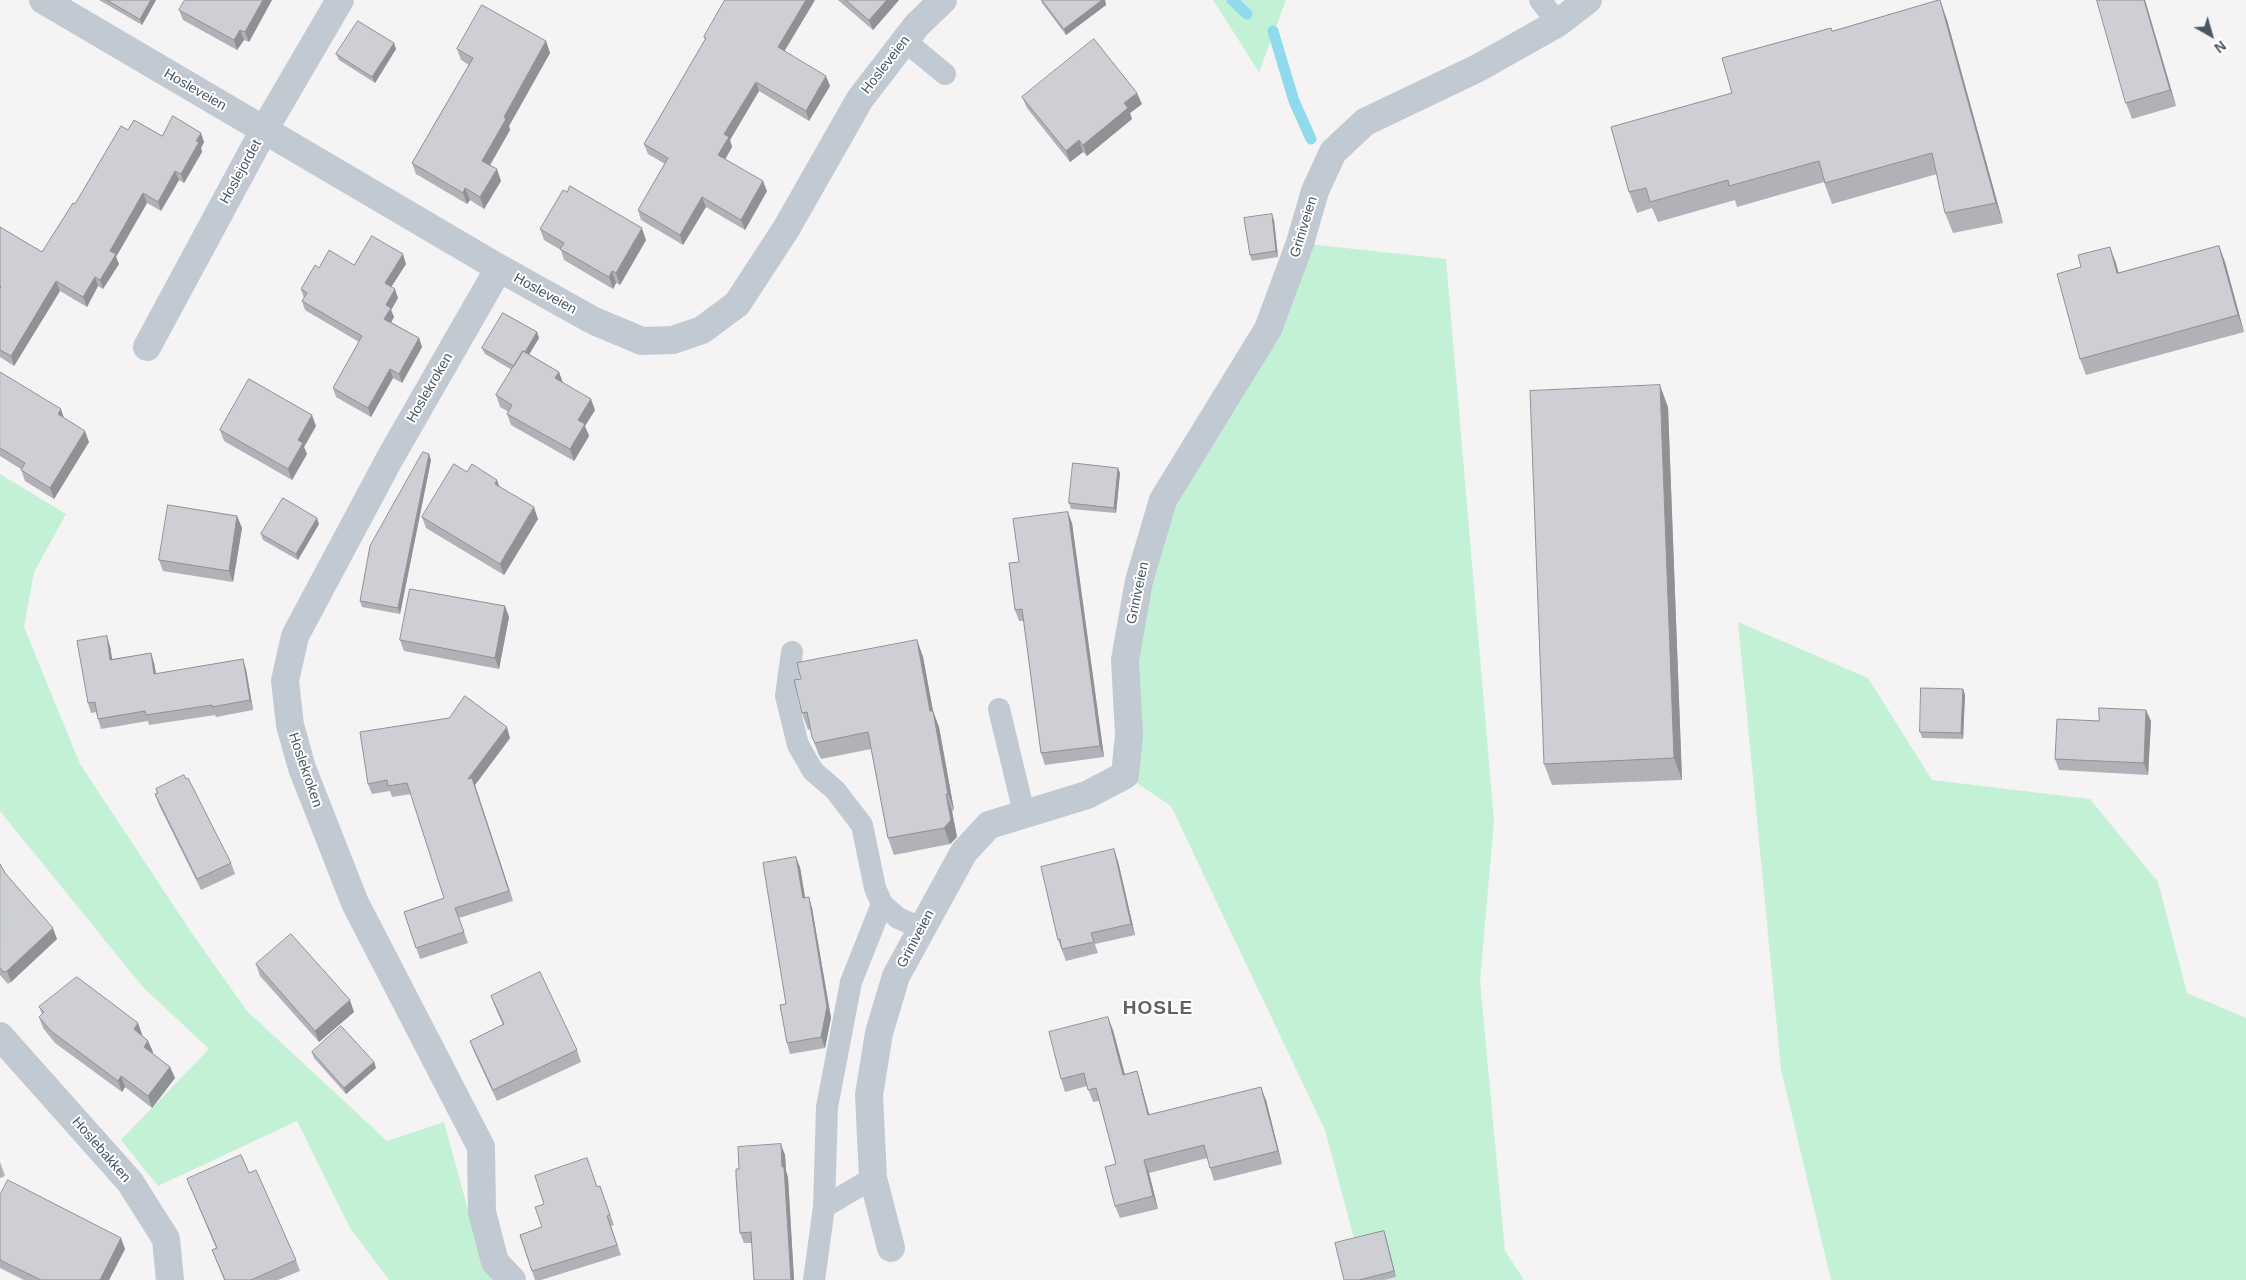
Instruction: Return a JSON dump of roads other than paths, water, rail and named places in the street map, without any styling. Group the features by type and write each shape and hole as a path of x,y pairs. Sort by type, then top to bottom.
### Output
{"street":[{"name":"Hosleveien","path":"43,0 498,268 594,321 642,341 673,340 702,330 736,304 786,229 860,99 917,25 943,0"},
{"name":"Hoslejordet","path":"147,347 264,130 340,0"},
{"name":"Griniveien","path":"890,1248 873,1178 869,1095 879,1033 896,976 964,852 988,825 1087,795 1125,775 1129,735 1126,660 1139,581 1163,500 1268,329 1300,242 1315,191 1333,152 1365,122 1478,68 1558,23 1588,0"},
{"name":"Hoslekroken","path":"498,268 390,458 295,636 285,681 290,726 302,768 355,903 482,1148 482,1212 495,1262 512,1280"},
{"name":"Hoslebakken","path":"0,1036 130,1182 166,1239 170,1280"}],"lane":[{"path":"1540,0 1558,23"},
{"path":"905,41 945,74"},
{"path":"792,652 786,696 798,745 813,771 835,790 862,825 875,888 882,904 898,918 921,928"},
{"path":"999,709 1024,814"},
{"path":"814,1280 824,1207 827,1107 851,982 882,904"},
{"path":"824,1207 873,1178"}],"waterway":[{"path":"1232,0 1247,14"},
{"path":"1273,31 1294,101 1311,139"}],"district":[{"name":"HOSLE","path":"1158,1009"}]}
